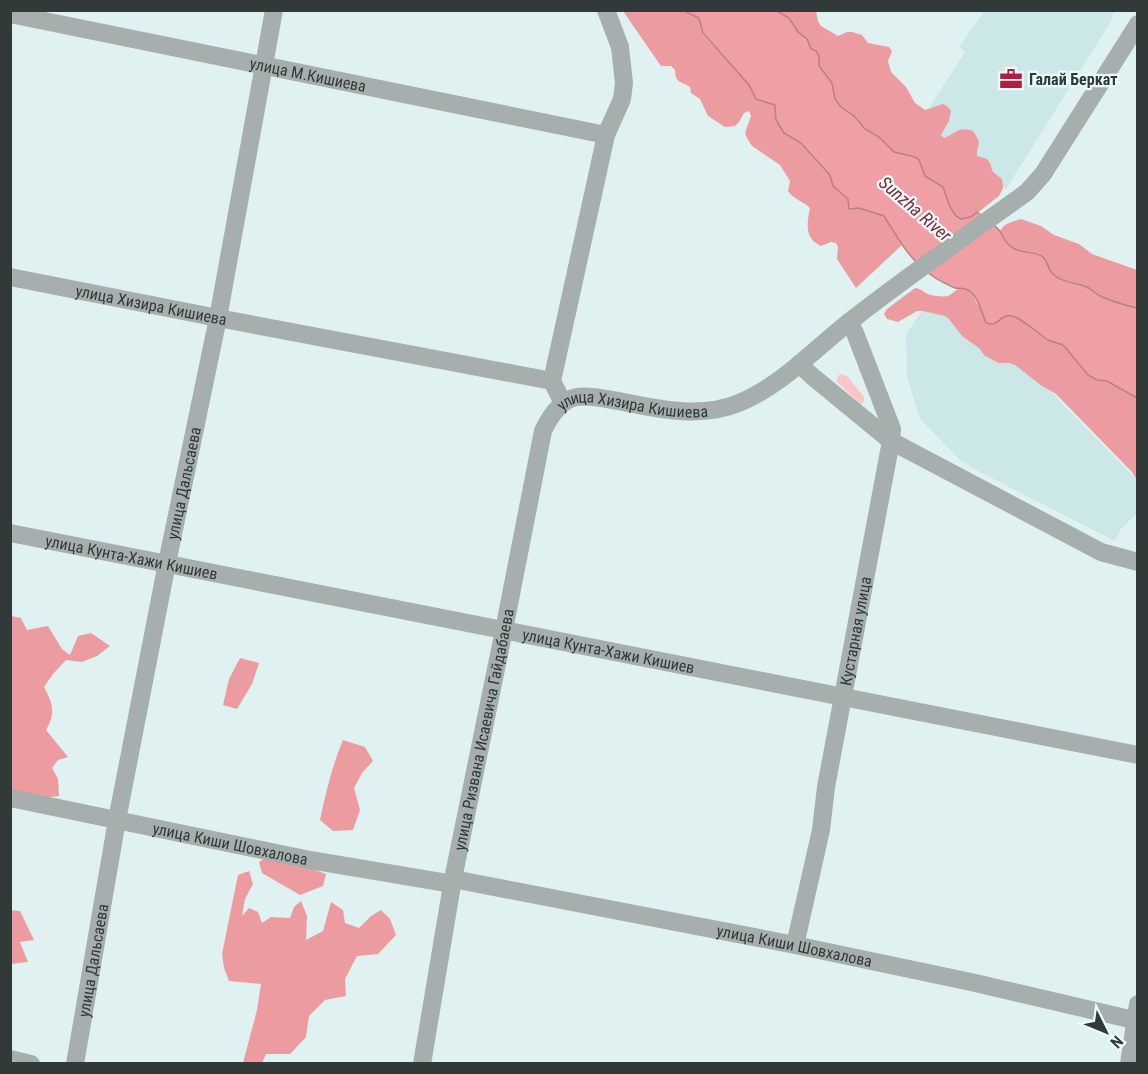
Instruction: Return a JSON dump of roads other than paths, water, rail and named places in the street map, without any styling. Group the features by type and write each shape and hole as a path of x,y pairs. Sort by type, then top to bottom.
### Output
{"street":[{"name":"улица Дальсаева","path":"75,1064 117,820 218,318 274,10"},
{"path":"552,381 606,135 622,99 624,83 620,47 606,10"},
{"name":"улица М.Кишиева","path":"10,14 606,135"},
{"name":"улица Хизира Кишиева","path":"10,277 552,381 562,403 576,397 593,397 671,411 707,411 733,405 772,385 873,303 1027,192 1043,174 1137,24"},
{"name":"Кустарная улица","path":"795,945 821,830 826,787 891,441 892,429 849,322"},
{"path":"799,364 891,441 1101,552 1137,562"},
{"name":"улица Ризвана Исаевича Гайдабаева","path":"422,1064 453,882 543,430 551,415 562,403"},
{"name":"улица Кунта-Хажи Кишиев","path":"10,533 1137,755"},
{"name":"улица Киши Шовхалова","path":"10,798 310,860 453,882 795,945 1136,1019"},
{"path":"1129,1064 1136,1019"},
{"path":"10,1059 31,1064"}],"water":[{"name":"Sunzha River","path":"684,11 777,11 789,18 798,32 807,39 811,49 819,56 819,66 832,83 835,99 841,107 894,152 919,160 925,176 943,187 956,216 961,219 971,217 977,212 997,227 1006,242 1013,248 1043,257 1051,271 1060,279 1087,287 1107,299 1137,308 1137,398 1107,381 1097,380 1088,375 1063,345 1048,340 1015,317 1004,317 994,324 986,323 974,296 966,289 955,288 936,278 918,264 884,216 859,208 849,209 848,199 833,186 830,175 801,143 784,133 776,120 775,105 756,99 749,85 703,33 699,18"}],"place":[{"name":"Галай Беркат","path":"1011,79"}]}
